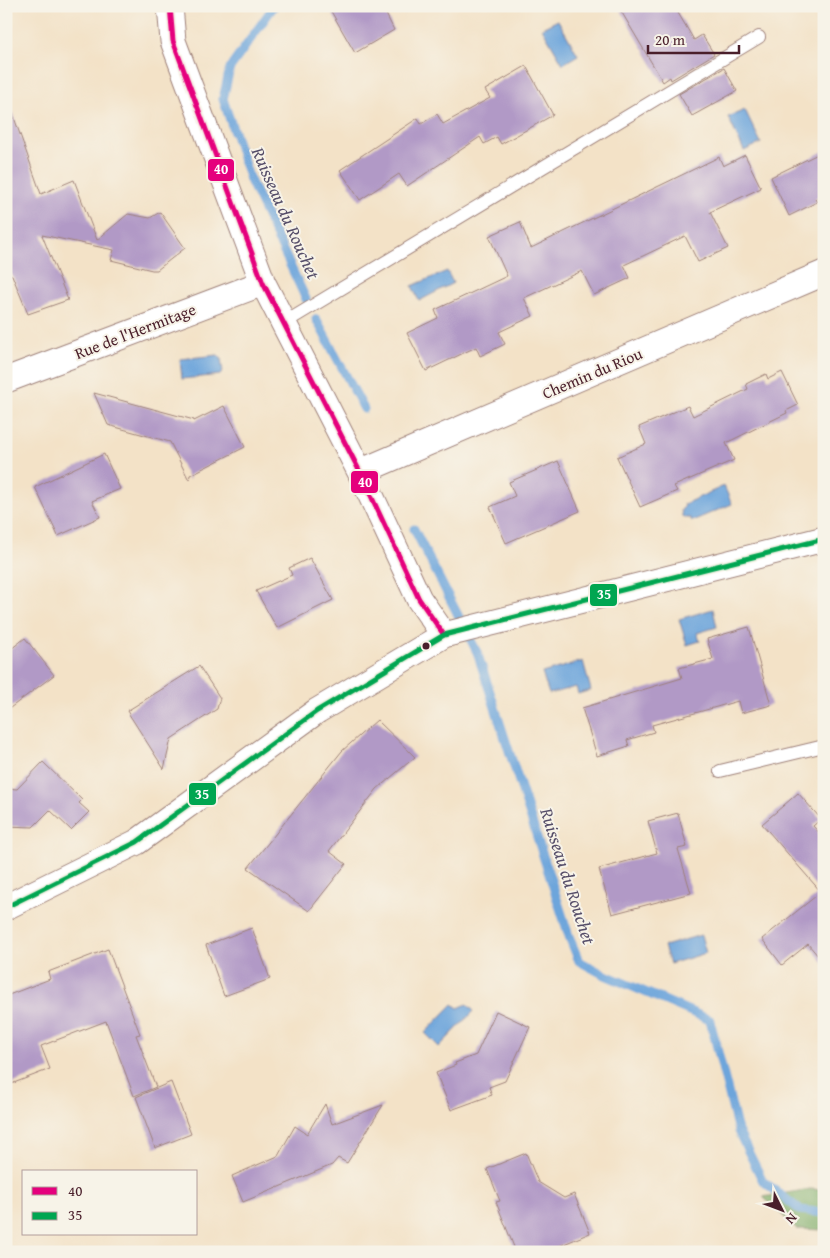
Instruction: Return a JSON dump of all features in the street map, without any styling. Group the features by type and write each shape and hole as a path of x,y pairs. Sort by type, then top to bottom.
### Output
{"street":[{"path":"170,6 172,41 263,283 360,472 419,598 458,632"},
{"name":"Chemin du Riou","path":"360,472 824,273"},
{"name":"Rue de l'Hermitage","path":"6,380 263,283"},
{"path":"6,907 137,842 317,711 458,632 824,539"}],"lane":[{"path":"284,323 759,37"},
{"path":"720,771 824,746"}],"green space":[{"path":"810,1189 824,1190 824,1230 797,1229 763,1197"}],"water":[{"path":"558,20 578,55 563,64 542,28"},
{"path":"745,110 761,143 744,151 728,117"},
{"path":"447,271 453,283 419,301 412,286"},
{"path":"218,355 221,358 223,372 220,375 182,379 180,359"},
{"path":"724,486 732,504 692,521 690,518 682,516 681,510 685,506 684,504"},
{"path":"713,609 717,627 697,633 700,641 687,645 679,619"},
{"path":"583,661 591,690 578,694 576,687 549,694 542,673"},
{"path":"701,935 706,953 670,964 664,946"},
{"path":"453,1004 458,1008 467,1004 474,1011 439,1047 425,1033"}],"building":[{"path":"328,6 382,6 394,30 355,53"},
{"path":"618,6 674,6 694,40 702,35 714,54 671,80 670,77 663,82"},
{"path":"526,66 553,115 501,144 497,137 484,144 480,137 407,186 399,174 360,200 340,170 418,118 421,124 437,114 443,124 490,98 485,90"},
{"path":"724,68 737,91 692,116 679,94"},
{"path":"10,106 41,194 74,180 97,240 128,214 150,218 160,212 185,248 157,270 152,270 111,260 114,250 42,235 68,300 28,314 12,275 6,274 6,107"},
{"path":"824,151 824,195 815,199 817,202 789,216 771,177"},
{"path":"745,155 761,188 710,212 728,248 698,262 685,236 624,265 630,278 594,295 582,271 524,298 533,316 499,332 505,344 480,356 476,347 426,371 407,333 438,318 435,310 507,276 489,236 520,222 531,248 719,157 723,166"},
{"path":"782,372 798,405 786,411 787,413 726,443 734,460 674,486 677,491 640,507 617,457 646,444 639,427 688,406 693,416 748,389 746,384 766,374 768,379"},
{"path":"94,393 194,421 224,406 245,447 190,475 189,480 170,442 108,425"},
{"path":"104,454 120,489 92,501 100,517 58,536 35,487"},
{"path":"558,461 580,511 506,543 490,507 515,496 509,482"},
{"path":"310,558 333,600 277,628 256,591 292,575 289,568"},
{"path":"749,627 771,705 741,713 738,701 652,725 654,732 627,740 629,746 597,756 582,708 682,678 679,668 713,659 707,639"},
{"path":"25,638 54,675 6,711 6,653"},
{"path":"199,666 220,698 217,709 171,739 164,769 127,711"},
{"path":"377,720 415,757 377,789 329,851 346,864 309,911 248,868 342,751"},
{"path":"43,762 82,800 79,803 89,812 71,830 50,810 33,827 6,826 6,788 17,789"},
{"path":"798,793 821,819 813,826 824,838 824,963 808,944 782,965 762,939 821,892 762,824"},
{"path":"678,813 687,847 678,849 691,893 612,914 599,869 657,853 648,821"},
{"path":"252,928 270,979 224,996 206,945"},
{"path":"108,949 140,1034 136,1035 156,1087 134,1096 106,1021 41,1046 50,1069 6,1086 6,996 50,979 48,972"},
{"path":"496,1011 530,1027 505,1081 489,1087 492,1095 451,1110 436,1073 476,1055"},
{"path":"171,1082 191,1134 155,1148 136,1097"},
{"path":"325,1104 332,1124 383,1105 347,1163 338,1158 332,1165 243,1202 232,1176 278,1156 295,1126 307,1134"},
{"path":"526,1153 538,1182 564,1198 574,1194 590,1233 545,1252 516,1252 496,1202 500,1201 487,1169"}],"waterway":[{"name":"Ruisseau du Rouchet","path":"274,6 230,68 223,99 250,180 306,299"},
{"name":"Ruisseau du Rouchet","path":"316,319 364,409"},
{"name":"Ruisseau du Rouchet","path":"414,529 477,652 570,939 579,961 603,974 710,1020 738,1131 763,1181 800,1210 824,1213"}],"transit line":[{"name":"40","path":"170,6 173,41 263,283 360,472 419,599 444,635"},
{"name":"35","path":"6,907 137,842 317,711 444,635 824,539"}]}
